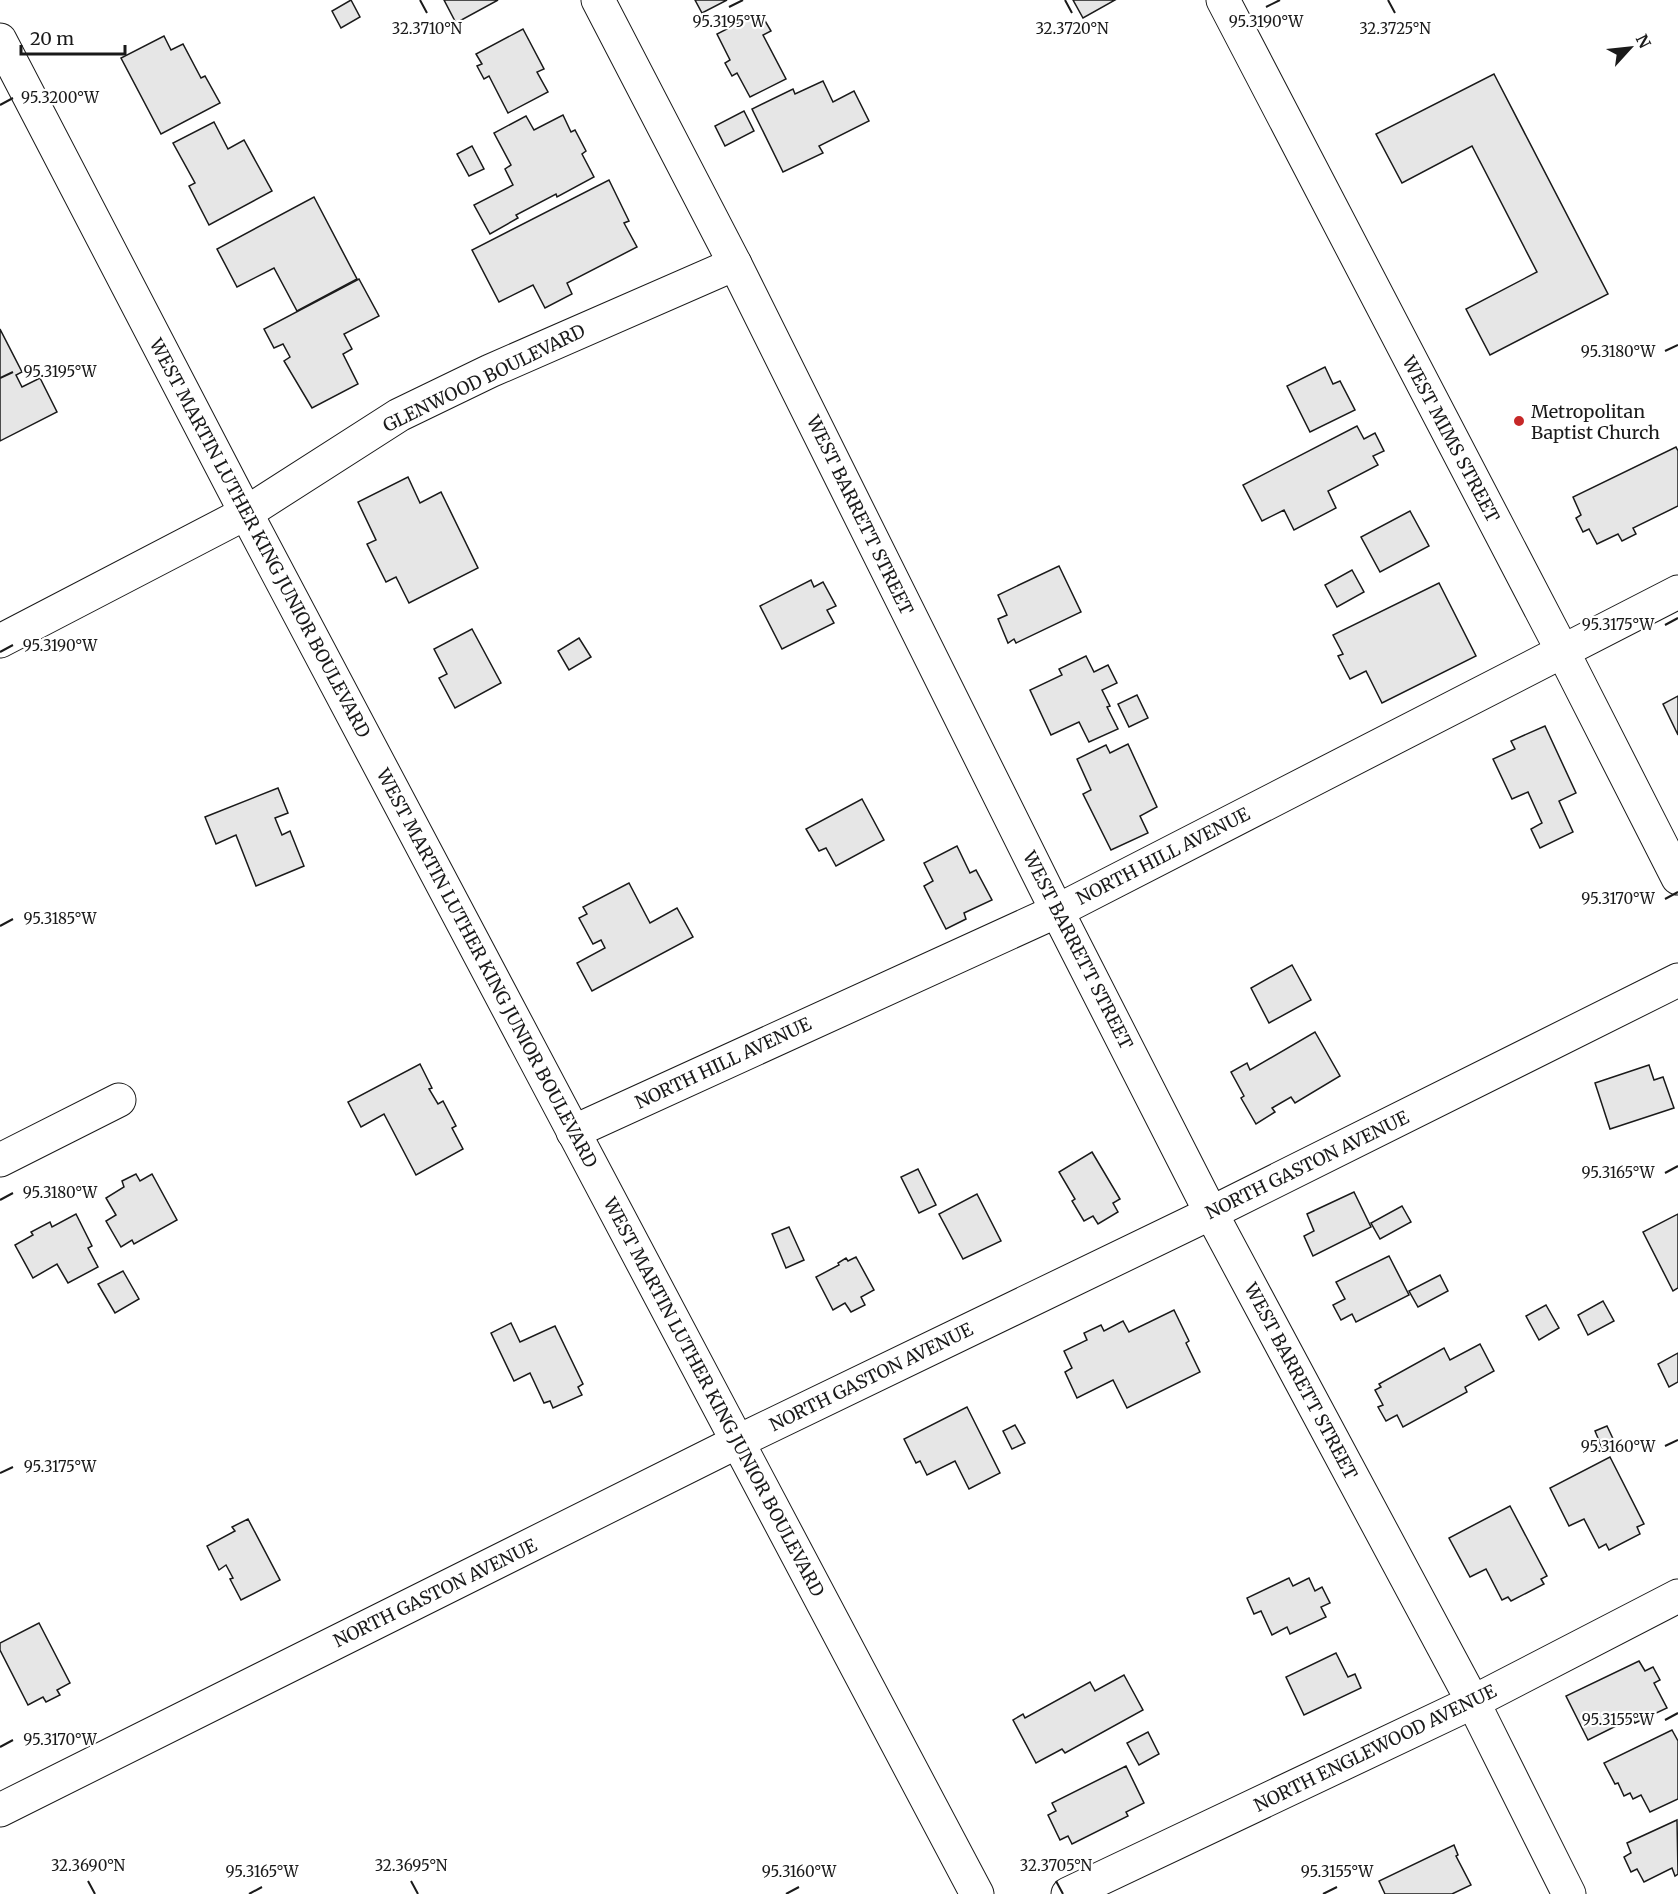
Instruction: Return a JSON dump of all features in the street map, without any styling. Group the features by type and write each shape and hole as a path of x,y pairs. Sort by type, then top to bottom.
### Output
{"street":[{"name":"WEST BARRETT STREET","path":"598,0 735,264 1057,911 1211,1213 1473,1702 1569,1894"},
{"name":"WEST MIMS STREET","path":"1235,4 1678,878"},
{"name":"WEST MARTIN LUTHER KING JUNIOR BOULEVARD","path":"0,40 246,513 977,1894"},
{"name":"GLENWOOD BOULEVARD","path":"0,640 246,513 399,415 490,370 735,264"},
{"name":"NORTH HILL AVENUE","path":"573,1132 1057,911 1678,592"},
{"name":"NORTH GASTON AVENUE","path":"0,1810 739,1441 1211,1213 1678,980"},
{"path":"0,1160 119,1100"},
{"name":"NORTH ENGLEWOOD AVENUE","path":"1068,1894 1473,1702 1678,1596"}],"building":[{"path":"351,0 360,17 341,28 332,11"},
{"path":"444,0 498,0 456,23"},
{"path":"695,0 727,0 702,13"},
{"path":"1073,0 1115,0 1083,18"},
{"path":"754,15 757,23 764,19 771,31 763,35 786,79 750,97 737,73 732,76 725,63 730,60 717,34"},
{"path":"523,29 544,69 537,72 548,92 508,113 489,76 484,79 477,66 482,64 476,54"},
{"path":"164,36 171,50 183,44 201,78 205,76 220,103 161,134 121,58"},
{"path":"1494,74 1608,294 1490,355 1466,309 1537,272 1472,146 1402,183 1376,134"},
{"path":"823,81 833,102 854,91 869,121 819,146 823,153 783,172 752,109 793,89 795,94"},
{"path":"744,111 754,131 725,146 715,126"},
{"path":"563,115 571,132 575,130 586,151 582,154 594,177 516,215 518,218 490,234 474,205 513,185 505,169 511,165 494,133 526,116 534,130"},
{"path":"214,122 228,149 244,140 272,191 209,225 189,186 195,183 173,143"},
{"path":"472,146 484,169 469,176 457,154"},
{"path":"609,180 629,221 624,223 637,247 567,283 572,294 545,308 533,285 499,302 472,250"},
{"path":"314,197 357,279 297,311 274,268 237,287 217,249"},
{"path":"359,279 379,316 344,334 352,349 343,354 358,384 312,408 284,361 290,357 283,344 274,348 264,329"},
{"path":"0,329 22,372 16,375 22,387 40,378 57,412 0,441"},
{"path":"1325,367 1333,384 1340,381 1355,410 1310,432 1287,386"},
{"path":"1357,426 1364,439 1375,433 1384,451 1373,456 1378,465 1328,491 1336,508 1294,530 1284,510 1262,521 1243,485"},
{"path":"1676,447 1678,451 1678,506 1633,528 1636,534 1622,541 1618,534 1597,544 1589,529 1583,532 1576,518 1581,515 1573,497"},
{"path":"408,477 420,503 441,492 478,568 409,603 396,577 386,582 367,544 376,540 358,502"},
{"path":"1410,511 1429,546 1380,572 1361,537"},
{"path":"1059,566 1081,612 1016,643 1014,639 1008,643 998,619 1007,615 998,595"},
{"path":"1352,570 1364,592 1337,607 1325,585"},
{"path":"811,580 814,587 823,582 836,606 827,610 834,623 782,649 760,606"},
{"path":"1439,583 1476,656 1382,703 1366,671 1350,679 1338,656 1343,654 1333,635"},
{"path":"472,629 501,683 455,708 439,678 447,674 434,649"},
{"path":"579,638 591,657 569,670 558,651"},
{"path":"1086,656 1094,672 1108,665 1117,683 1102,690 1110,706 1107,707 1118,729 1089,742 1079,722 1051,735 1030,690 1062,675 1059,669"},
{"path":"1137,695 1148,718 1129,727 1118,704"},
{"path":"1678,696 1678,735 1663,704"},
{"path":"1545,726 1576,793 1559,801 1573,832 1540,848 1531,829 1542,823 1528,792 1512,799 1493,759 1515,749 1511,741"},
{"path":"1128,744 1157,807 1140,816 1148,833 1111,850 1083,794 1091,790 1077,759 1106,745 1110,753"},
{"path":"278,788 288,813 275,818 282,835 290,831 304,866 256,886 236,835 216,844 205,817"},
{"path":"862,799 884,840 836,866 826,848 819,851 806,829"},
{"path":"957,846 970,873 976,870 992,900 964,913 966,919 946,929 924,886 933,881 924,863"},
{"path":"629,883 650,923 677,908 693,937 592,991 577,963 605,948 601,940 593,944 579,918 587,914 583,907"},
{"path":"1292,965 1311,1000 1269,1023 1251,988"},
{"path":"1315,1032 1340,1076 1295,1103 1291,1097 1272,1108 1275,1112 1256,1124 1241,1098 1244,1096 1231,1072 1247,1063 1250,1070"},
{"path":"420,1064 432,1088 429,1089 438,1104 443,1101 456,1126 452,1128 463,1149 416,1175 384,1114 361,1127 348,1102"},
{"path":"1649,1065 1654,1080 1663,1077 1674,1108 1610,1129 1595,1083"},
{"path":"1092,1152 1120,1199 1113,1203 1118,1212 1098,1224 1093,1216 1084,1221 1072,1201 1075,1199 1059,1172"},
{"path":"918,1169 936,1205 919,1213 901,1177"},
{"path":"136,1174 140,1181 152,1174 177,1220 134,1244 132,1240 121,1247 106,1221 116,1215 106,1198 124,1187 122,1181"},
{"path":"1354,1192 1371,1227 1313,1256 1304,1236 1314,1231 1307,1214"},
{"path":"977,1194 1001,1241 963,1259 939,1214"},
{"path":"1402,1206 1411,1222 1380,1239 1371,1223"},
{"path":"76,1214 92,1246 88,1248 98,1267 68,1283 57,1264 33,1278 15,1245 33,1235 31,1232 50,1222 52,1227"},
{"path":"1678,1214 1678,1288 1673,1291 1643,1232"},
{"path":"789,1227 804,1260 786,1268 772,1234"},
{"path":"1389,1256 1409,1295 1356,1322 1352,1314 1341,1320 1333,1305 1345,1299 1336,1282"},
{"path":"856,1257 874,1290 861,1297 865,1305 851,1312 845,1303 833,1310 816,1277 839,1265 838,1263 846,1258 848,1261"},
{"path":"123,1271 139,1299 115,1313 98,1284"},
{"path":"1440,1275 1448,1291 1418,1307 1409,1291"},
{"path":"1603,1301 1614,1321 1588,1335 1578,1315"},
{"path":"1546,1305 1559,1328 1539,1340 1526,1316"},
{"path":"1174,1310 1189,1341 1186,1343 1200,1372 1127,1408 1113,1380 1077,1398 1065,1372 1072,1368 1064,1351 1087,1340 1084,1333 1101,1325 1104,1331 1123,1321 1129,1332"},
{"path":"511,1323 520,1342 555,1326 583,1384 578,1387 582,1395 553,1408 550,1401 544,1403 530,1373 514,1381 491,1333"},
{"path":"1480,1344 1494,1371 1465,1387 1467,1392 1403,1427 1397,1415 1386,1421 1378,1407 1383,1405 1375,1390 1381,1387 1379,1384 1444,1348 1450,1360"},
{"path":"1678,1353 1678,1382 1669,1387 1658,1364"},
{"path":"967,1407 1000,1473 969,1489 955,1461 927,1475 920,1461 916,1463 904,1439"},
{"path":"1015,1425 1025,1443 1012,1449 1003,1431"},
{"path":"1607,1426 1616,1445 1603,1450 1595,1431"},
{"path":"1610,1457 1644,1524 1637,1527 1640,1534 1609,1550 1606,1544 1599,1548 1584,1519 1569,1526 1550,1488"},
{"path":"1510,1506 1547,1576 1541,1579 1544,1584 1511,1601 1508,1597 1502,1600 1486,1569 1470,1577 1449,1538"},
{"path":"248,1519 280,1580 241,1600 230,1579 233,1578 226,1565 219,1570 207,1546 235,1531 232,1527"},
{"path":"1289,1578 1293,1586 1309,1578 1315,1591 1322,1587 1330,1603 1321,1607 1326,1617 1290,1634 1287,1627 1272,1635 1261,1611 1254,1614 1247,1598"},
{"path":"39,1623 70,1683 57,1690 60,1695 46,1702 43,1697 28,1705 0,1650 0,1643"},
{"path":"1336,1653 1348,1677 1355,1674 1361,1688 1304,1715 1286,1677"},
{"path":"1639,1661 1645,1671 1653,1667 1660,1680 1654,1683 1667,1708 1635,1723 1632,1718 1588,1740 1566,1696"},
{"path":"1124,1675 1143,1710 1065,1753 1062,1749 1036,1763 1013,1720 1023,1714 1025,1718 1090,1682 1095,1691"},
{"path":"1672,1730 1678,1741 1678,1799 1650,1812 1641,1795 1633,1799 1630,1793 1624,1796 1604,1763"},
{"path":"1148,1732 1159,1754 1139,1765 1127,1743"},
{"path":"1126,1766 1144,1803 1126,1812 1128,1816 1072,1844 1068,1836 1060,1840 1048,1815 1056,1811 1052,1803"},
{"path":"1677,1820 1678,1874 1675,1876 1672,1868 1644,1882 1637,1869 1631,1872 1624,1857 1631,1853 1627,1843"},
{"path":"1454,1845 1458,1855 1456,1856 1471,1885 1452,1894 1385,1894 1379,1881"}],"place":[{"name":"Metropolitan Baptist Church","path":"1519,421"}]}
